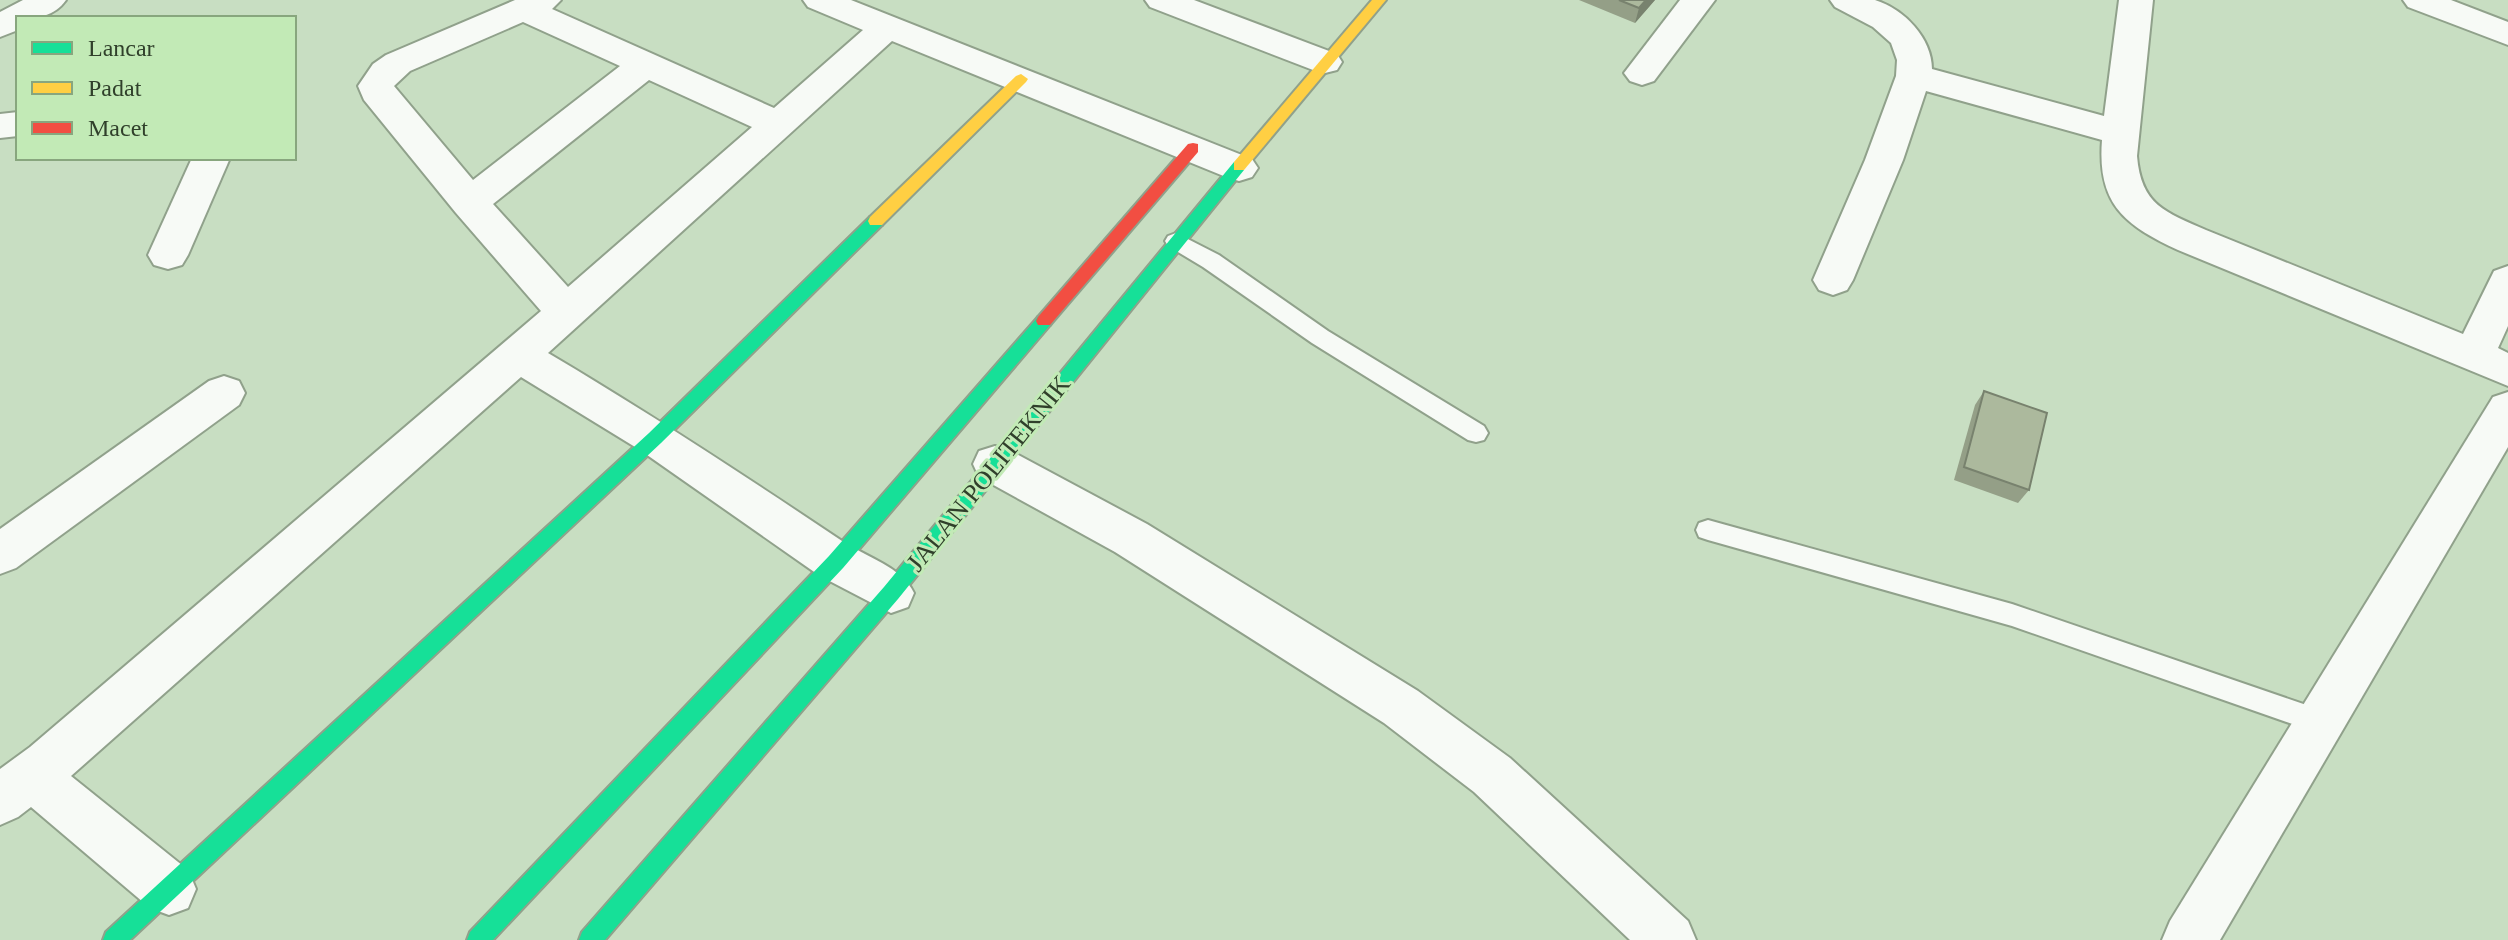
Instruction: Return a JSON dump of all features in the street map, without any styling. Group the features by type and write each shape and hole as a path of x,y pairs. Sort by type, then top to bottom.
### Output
{"street":[{"path":"19,16 49,0"},
{"path":"820,0 1239,168"},
{"path":"1162,0 1325,62"},
{"name":"JALAN POLITEKNIK","path":"590,940 891,593 1176,241 1379,0"},
{"path":"1642,73 1698,0"},
{"path":"1833,280 1884,160 1914,76 1915,51 1899,29 1847,0"},
{"path":"2136,0 2136,25 2121,133 2120,182 2134,205 2192,240 2491,363 2508,281"},
{"path":"2420,0 2508,34"},
{"path":"567,312 469,203 377,92 376,86 385,72 398,63 533,4 646,64 778,124"},
{"path":"169,889 16,788 518,355 888,26"},
{"path":"469,203 646,64"},
{"path":"1914,76 2121,133"},
{"path":"114,940 655,438 1021,79"},
{"path":"478,940 836,562 1193,148"},
{"path":"168,255 210,160"},
{"path":"518,355 655,438 836,562 891,593"},
{"path":"0,554 224,393"},
{"path":"2189,940 2508,409"},
{"path":"995,464 1131,538 1401,707 1492,775 1669,940"}],"lane":[{"path":"1176,241 1211,261 1320,337 1476,433"},
{"path":"1708,530 2012,615 2318,721"}],"building":[{"path":"1619,0 1646,0 1639,8"},
{"path":"1984,391 2047,413 2029,490 1964,467"}],"traffic: fast":[{"path":"590,940 891,593 1239,166"},
{"path":"114,940 655,438 876,221"},
{"path":"478,940 836,562 1044,321"}],"traffic: slow":[{"path":"1239,166 1379,0"},
{"path":"876,221 1021,79"}],"traffic: jam":[{"path":"1044,321 1193,148"}]}
